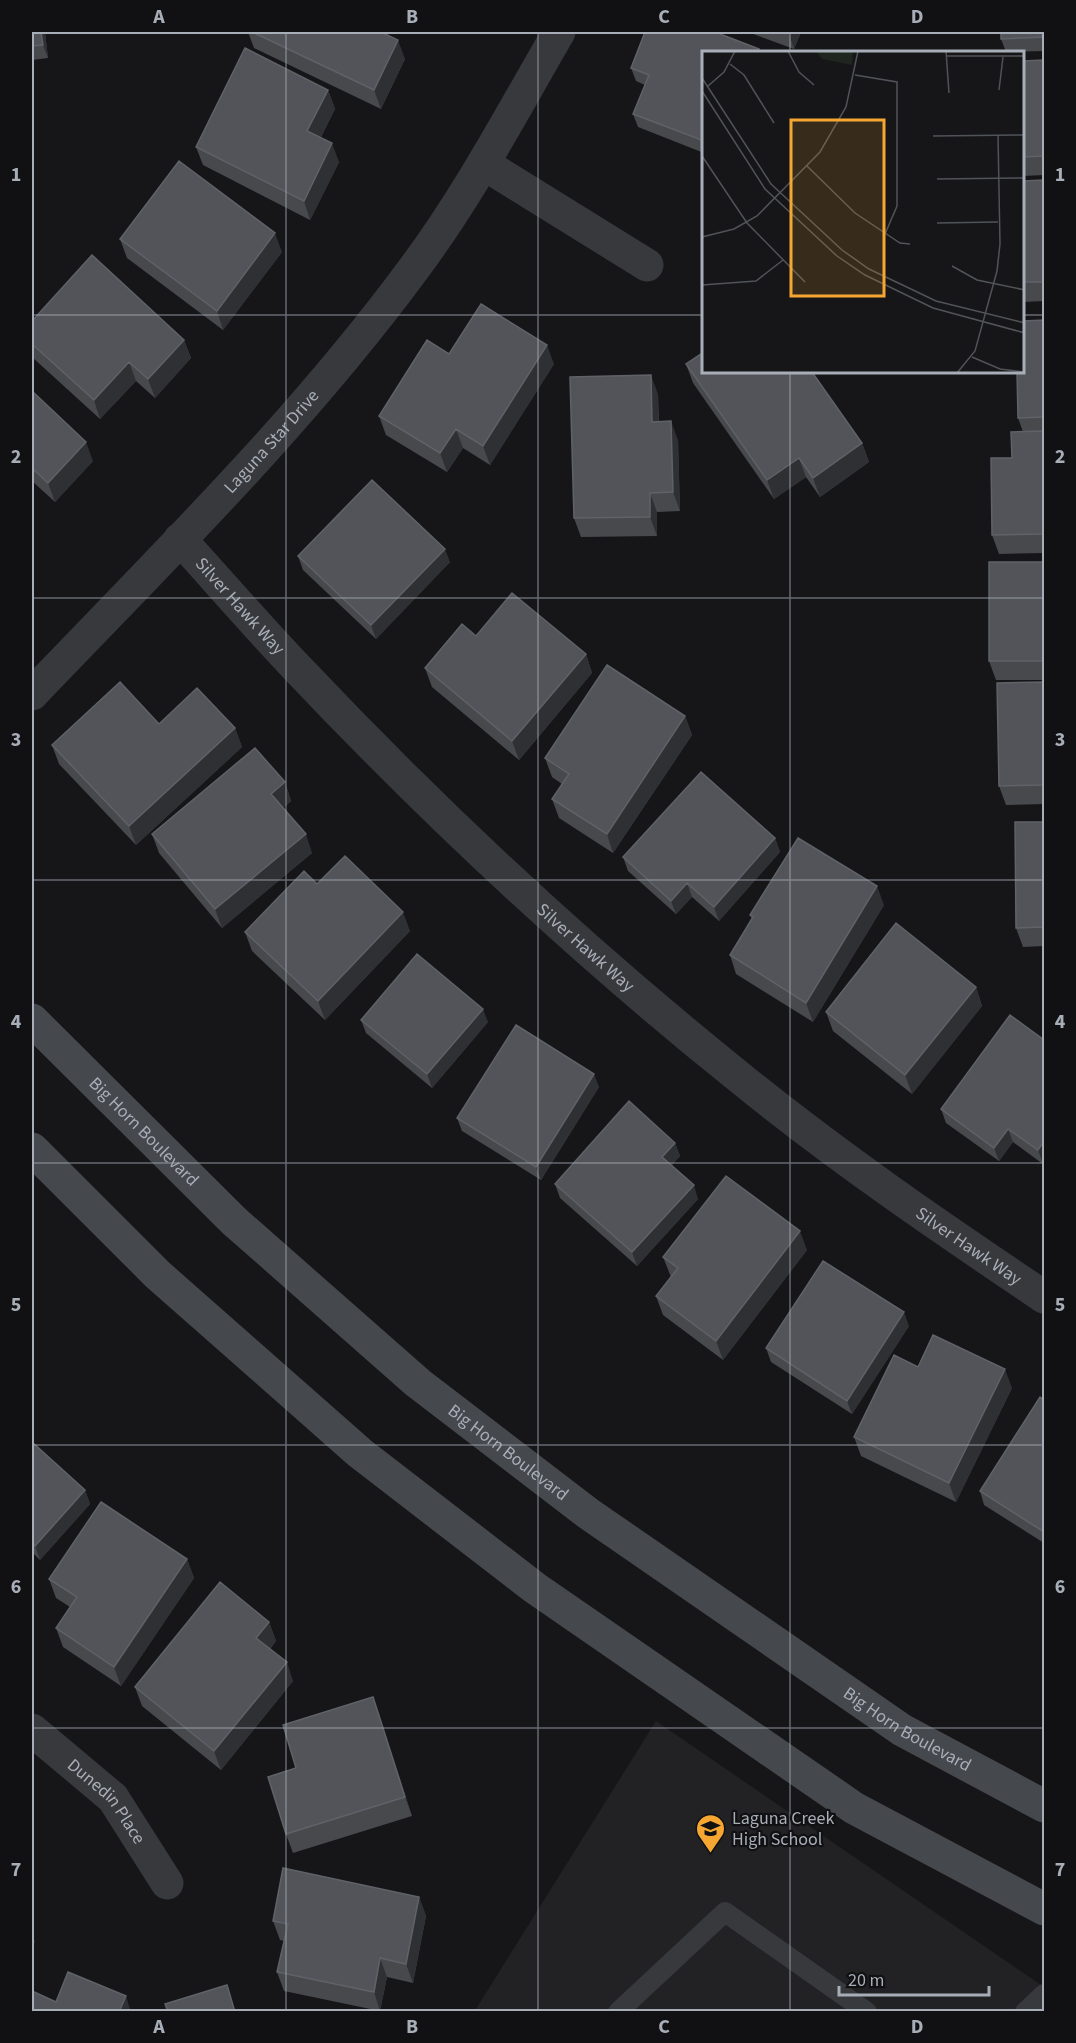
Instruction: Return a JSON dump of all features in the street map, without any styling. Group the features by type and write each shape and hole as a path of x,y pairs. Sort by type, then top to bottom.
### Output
{"main road":[{"name":"Big Horn Boulevard","path":"32,1020 234,1221 427,1390 589,1514 902,1730 1044,1806"},
{"path":"32,1149 157,1274 360,1453 535,1588 854,1808 1044,1909"}],"street":[{"name":"Laguna Star Drive","path":"32,694 244,473 333,373 416,266 484,164 559,32"},
{"path":"484,164 647,265"},
{"name":"Silver Hawk Way","path":"180,539 321,693 447,820 576,940 740,1078 911,1207 1044,1297"},
{"name":"Dunedin Place","path":"32,1730 113,1798 167,1883"}],"lane":[{"path":"618,2012 725,1912 867,2012"},
{"path":"1025,2012 1044,1994"}],"shaded area":[{"name":"Laguna Creek High School","path":"656,1721 1044,1987 1044,2012 474,2012"}],"building":[{"path":"32,32 41,32 43,45 32,46"},
{"path":"252,32 381,32 398,40 374,90"},
{"path":"645,32 715,32 759,49 758,51 702,51 702,140 633,114 649,75 631,68"},
{"path":"1001,32 1044,32 1044,37 1001,39"},
{"path":"245,48 328,90 307,131 332,143 304,201 196,147"},
{"path":"1044,60 1044,156 1025,157 1025,61"},
{"path":"179,161 275,233 217,311 120,239"},
{"path":"1044,180 1044,282 1025,282 1025,181"},
{"path":"92,255 184,340 148,379 129,362 94,400 32,344 32,321"},
{"path":"481,304 547,345 483,446 456,429 440,453 379,416 427,340 449,354"},
{"path":"1044,320 1044,417 1018,418 1017,374 1025,374 1025,321"},
{"path":"702,353 702,374 813,374 862,443 813,478 799,458 767,480 686,364"},
{"path":"651,375 652,422 671,421 673,492 650,493 650,517 574,518 570,377"},
{"path":"32,391 86,442 48,483 32,468"},
{"path":"1044,431 1044,534 992,535 991,458 1012,458 1011,432"},
{"path":"372,480 445,549 371,625 298,556"},
{"path":"989,562 1044,562 1044,661 989,661"},
{"path":"512,593 586,654 512,741 425,668 462,624 476,636"},
{"path":"607,665 685,716 607,834 552,799 569,774 545,758"},
{"path":"120,682 159,724 197,688 235,728 129,826 52,745"},
{"path":"1044,682 1044,785 999,786 997,683"},
{"path":"255,748 285,782 271,794 306,834 215,909 152,834"},
{"path":"701,772 775,838 714,907 687,883 671,901 623,857"},
{"path":"1015,822 1044,822 1044,927 1016,928"},
{"path":"798,838 877,886 806,1003 730,955 753,917 750,915"},
{"path":"345,856 403,912 318,1001 245,932 304,871 317,884"},
{"path":"896,923 976,987 905,1075 826,1012"},
{"path":"417,954 483,1009 427,1074 361,1020"},
{"path":"1010,1015 1044,1040 1044,1141 1038,1150 1008,1129 994,1148 941,1109"},
{"path":"516,1025 594,1074 536,1167 457,1118"},
{"path":"629,1101 675,1143 662,1157 694,1185 632,1252 555,1184"},
{"path":"726,1176 800,1231 716,1341 656,1296 678,1268 663,1257"},
{"path":"823,1261 904,1312 847,1401 766,1348"},
{"path":"933,1335 1005,1369 949,1483 854,1437 894,1355 918,1367"},
{"path":"1040,1397 1044,1400 1044,1532 980,1491"},
{"path":"32,1442 85,1490 35,1546 32,1543"},
{"path":"101,1502 187,1559 114,1667 56,1628 77,1597 49,1579"},
{"path":"220,1582 269,1622 256,1638 287,1662 214,1751 135,1687"},
{"path":"373,1697 405,1797 286,1834 268,1777 296,1768 283,1725"},
{"path":"283,1868 419,1897 406,1964 380,1958 374,1992 277,1972 288,1924 273,1921"},
{"path":"68,1972 126,1996 119,2012 32,2012 32,1991 56,2002"},
{"path":"227,1985 235,2012 168,2012 165,2004"}],"place":[{"name":"Laguna Creek High School","path":"711,1854"}]}
